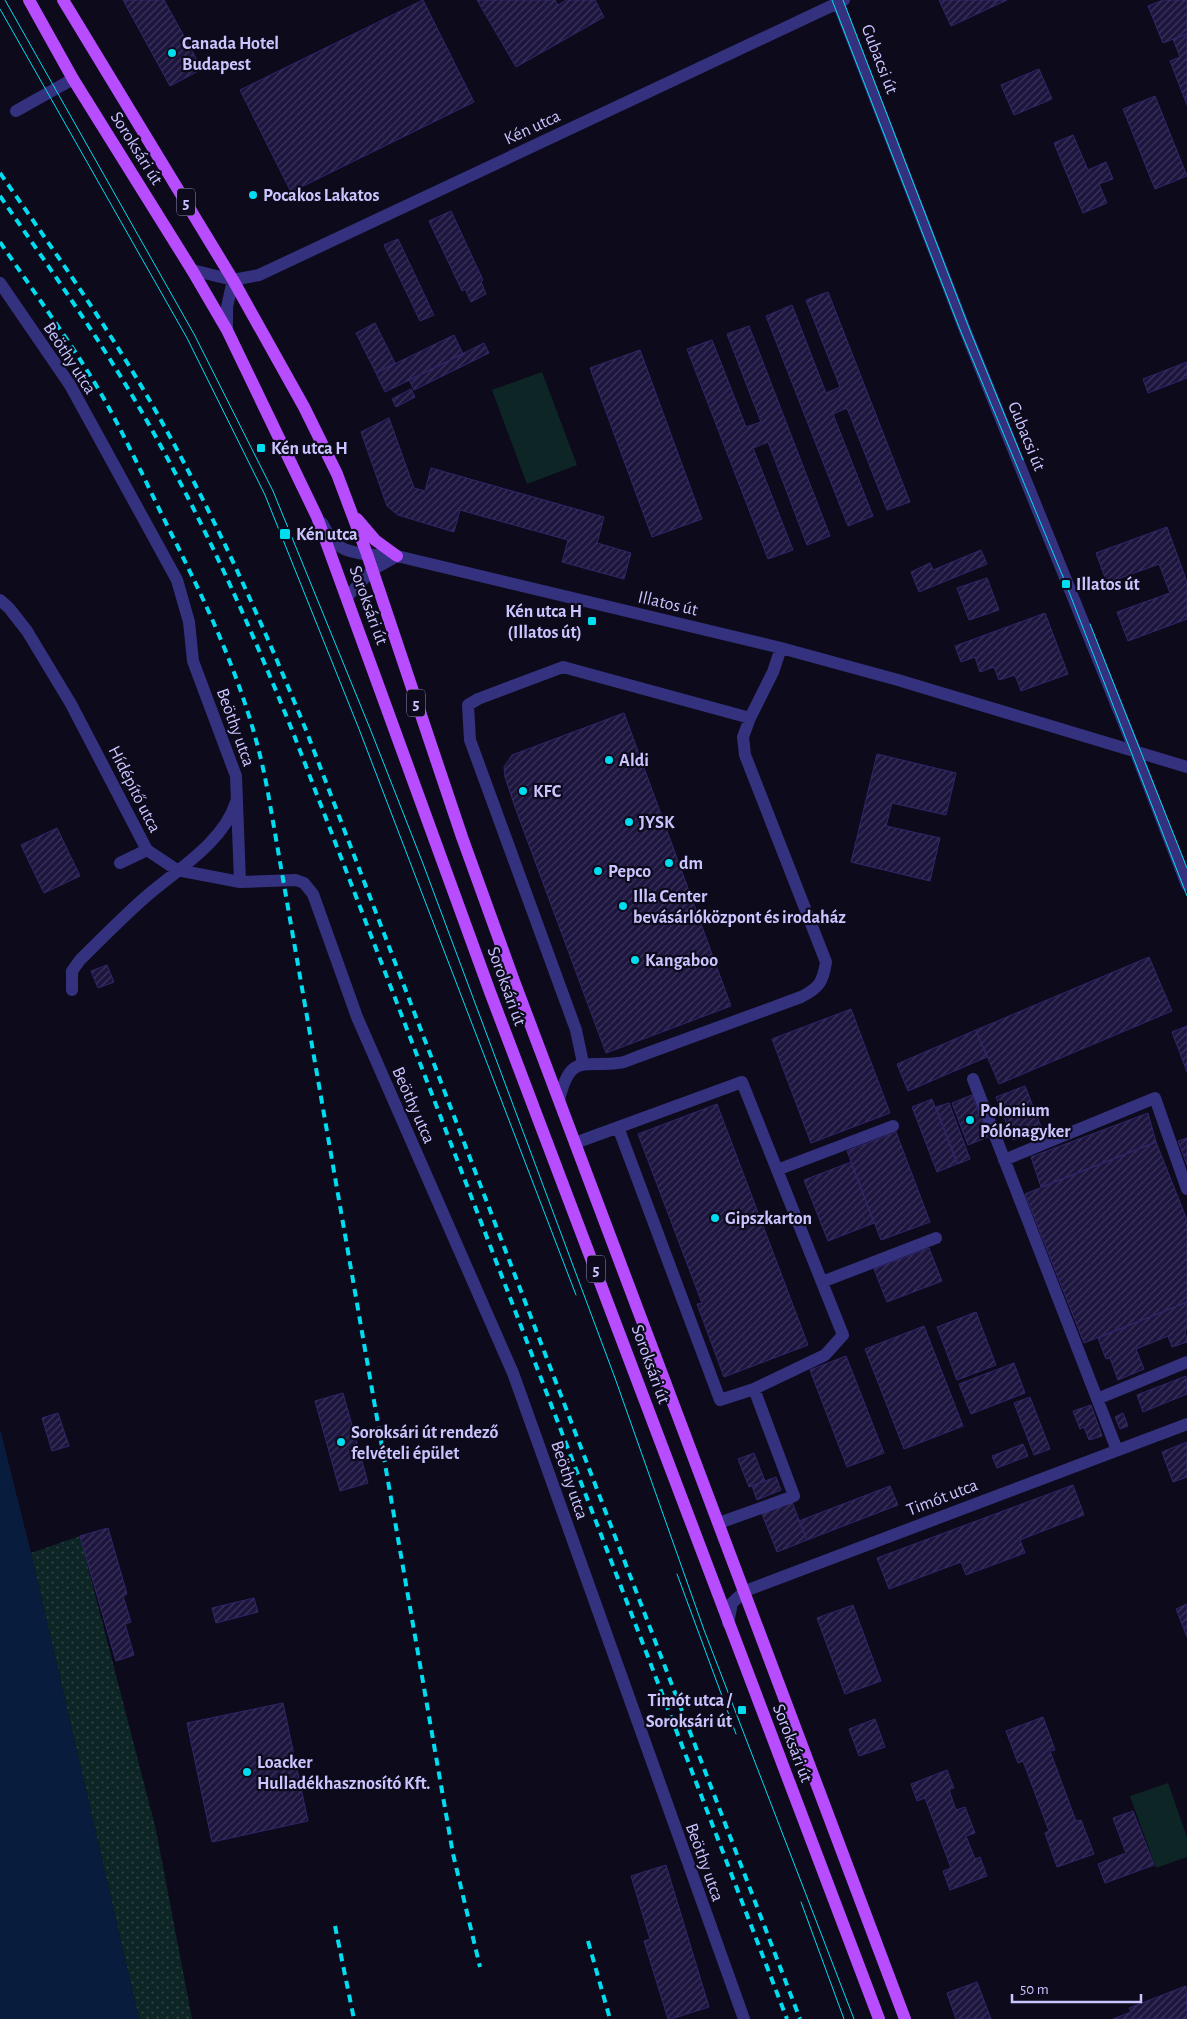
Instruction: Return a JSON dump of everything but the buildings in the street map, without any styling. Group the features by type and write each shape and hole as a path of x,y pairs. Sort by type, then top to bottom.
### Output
{"main road":[{"name":"Soroksári út","path":"29,0 73,79 192,270 227,330 317,517 348,597 490,992 879,2019"},
{"name":"Soroksári út","path":"63,0 233,280 304,407 337,474 367,554 462,837 905,2019"},
{"path":"351,511 375,540 397,556"}],"street":[{"name":"Kén utca","path":"192,270 233,280 259,275 840,1"},
{"name":"Gubacsi út","path":"840,1 965,330 1186,880"},
{"path":"16,111 73,79"},
{"path":"227,330 227,307 233,280"},
{"name":"Beöthy utca","path":"0,283 70,385 177,580 189,622 194,662 236,776 240,882 296,880 304,883 313,894 357,1018 513,1373 744,2019"},
{"name":"Illatos út","path":"317,517 336,544 350,550 367,554 397,556 781,648 898,680 1187,767"},
{"path":"348,597 372,570 397,556"},
{"name":"Hídépítő utca","path":"0,600 9,608 27,631 71,704 147,850 177,870"},
{"path":"560,1100 568,1076 576,1067 583,1063 619,1064 801,997 814,990 824,977 826,962 745,755 744,737 750,718 781,648"},
{"path":"583,1063 576,1030 470,740 468,705 478,698 563,667 750,718"},
{"path":"72,990 72,971 80,960 141,900 211,842 233,811 238,795"},
{"path":"120,863 147,850"},
{"path":"177,870 240,882"},
{"path":"973,1079 1118,1450"},
{"path":"576,1143 618,1127 742,1082 843,1335 825,1355 754,1389 720,1400 618,1127"},
{"path":"1004,1160 1155,1098 1187,1189"},
{"path":"777,1170 893,1126"},
{"path":"822,1282 936,1238"},
{"path":"1097,1398 1187,1362"},
{"path":"719,1523 794,1496 754,1389"},
{"name":"Timót utca","path":"745,1591 1187,1424"},
{"path":"728,1623 732,1603 745,1591"}],"green space":[{"path":"542,372 577,465 527,484 492,390"},
{"path":"80,1536 156,1830 192,2019 139,2019 31,1553"},
{"path":"1168,1783 1187,1837 1187,1857 1156,1868 1130,1796"}],"water":[{"path":"0,1429 31,1553 139,2019 0,2019"}],"tram line":[{"path":"5,0 194,334 273,491 422,861 615,1378 704,1630 854,2019"},
{"path":"832,0 959,327 1066,584 1187,896"},
{"path":"843,0 971,333 1023,460"},
{"path":"0,9 187,338 265,495 359,729 576,1295"},
{"path":"1090,624 1187,868"},
{"path":"677,1574 736,1734"},
{"path":"801,1902 844,2019"}],"railway":[{"path":"0,173 85,297 145,392 202,499 239,575 273,652 306,730 800,2019"},
{"path":"0,196 60,283 135,400 210,542 262,657 294,735 787,2019"},
{"path":"0,242 82,362 114,416 215,625 241,690 261,758 453,1854 480,1967"},
{"path":"335,1926 354,2019"},
{"path":"588,1941 610,2019"}],"place":[{"name":"Canada Hotel Budapest","path":"172,53"},
{"name":"Pocakos Lakatos","path":"253,195"},
{"name":"Kén utca H","path":"261,448"},
{"name":"Kén utca","path":"285,534"},
{"name":"Illatos út","path":"1066,584"},
{"name":"Kén utca H (Illatos út)","path":"592,621"},
{"name":"Aldi","path":"609,760"},
{"name":"KFC","path":"523,791"},
{"name":"JYSK","path":"629,822"},
{"name":"dm","path":"669,863"},
{"name":"Pepco","path":"598,871"},
{"name":"Illa Center bevásárlóközpont és irodaház","path":"623,906"},
{"name":"Kangaboo","path":"635,960"},
{"name":"Polonium Pólónagyker","path":"970,1120"},
{"name":"Gipszkarton","path":"715,1218"},
{"name":"Soroksári út rendező felvételi épület","path":"341,1442"},
{"name":"Timót utca / Soroksári út","path":"742,1710"},
{"name":"Loacker Hulladékhasznosító Kft.","path":"247,1772"}]}
